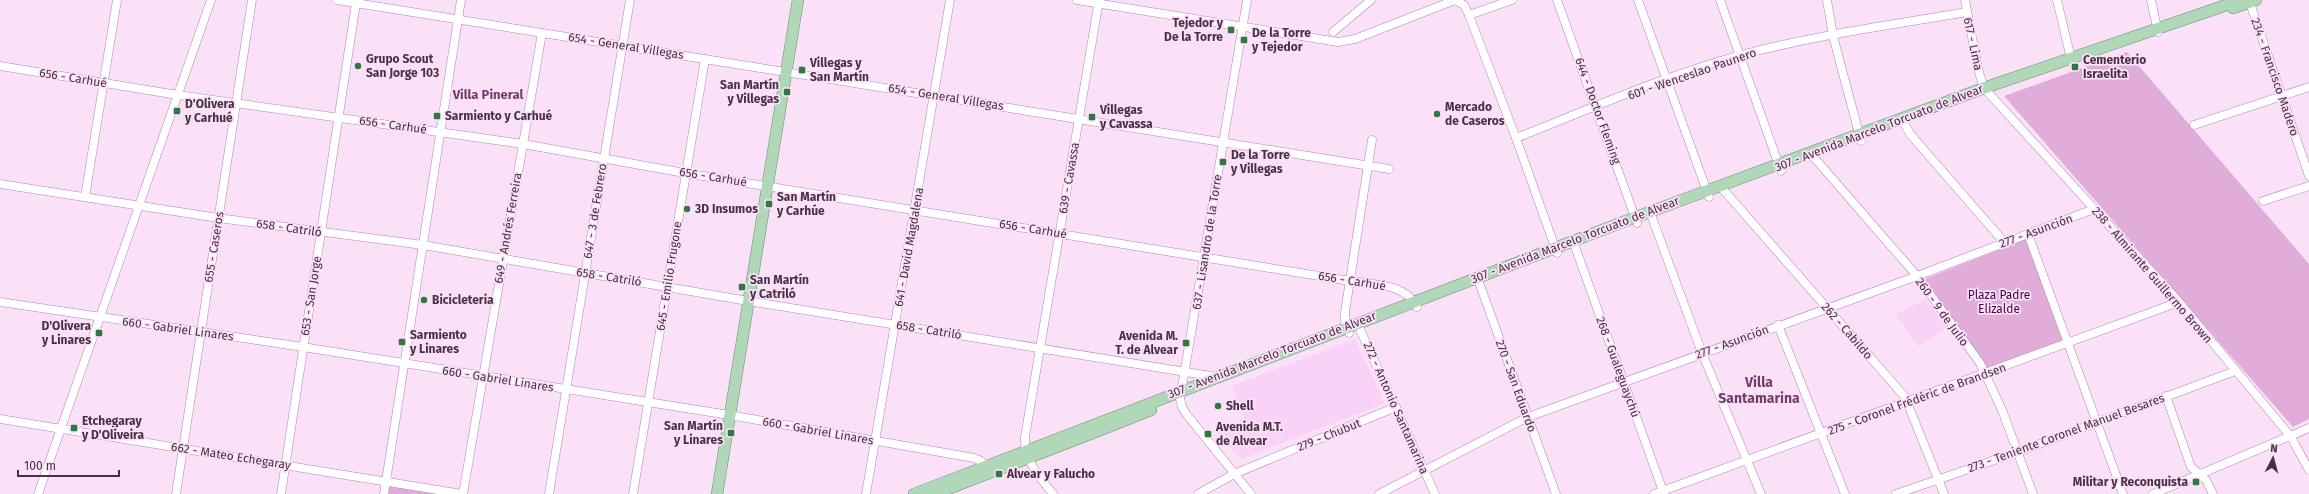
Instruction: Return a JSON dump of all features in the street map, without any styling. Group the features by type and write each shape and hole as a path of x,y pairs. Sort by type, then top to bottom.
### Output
{"main road":[{"path":"717,494 798,0"},
{"name":"307 - Avenida Marcelo Torcuato de Alvear","path":"914,494 1027,455 1181,394 1556,250 1813,156 1986,90 2249,1"},
{"name":"307 - Avenida Marcelo Torcuato de Alvear","path":"1181,394 1217,377 1353,328"},
{"name":"307 - Avenida Marcelo Torcuato de Alvear","path":"935,494 987,469"}],"street":[{"path":"85,197 117,0"},
{"path":"38,494 211,0"},
{"name":"655 - Caseros","path":"176,494 252,0"},
{"name":"654 - General Villegas","path":"337,0 1389,169"},
{"path":"384,494 461,0"},
{"name":"647 - 3 de Febrero","path":"549,494 603,159 624,47 630,0"},
{"name":"641 - David Magdalena","path":"866,494 916,210 950,0"},
{"path":"1076,0 1099,2 1321,39 1347,41 1455,0 1464,5 1469,15 1516,138 1556,250"},
{"name":"637 - Lisandro de la Torre","path":"1181,394 1205,258 1247,0"},
{"path":"1333,32 1370,0"},
{"path":"1469,15 1512,0"},
{"name":"644 - Doctor Fleming","path":"1557,0 1597,107 1636,220"},
{"path":"1638,0 1708,194"},
{"path":"1720,0 1780,168"},
{"path":"1827,0 1833,36 1860,138"},
{"name":"617 - Lima","path":"1965,0 1978,69 1986,90"},
{"path":"2057,0 2071,61"},
{"path":"2151,0 2157,31"},
{"name":"234 - Francisco Madero","path":"2249,1 2309,176"},
{"name":"639 - Cavassa","path":"1027,455 1025,437 1042,348 1099,2"},
{"name":"653 - San Jorge","path":"281,494 356,3"},
{"name":"601 - Wenceslao Paunero","path":"1516,138 1668,80 1740,55 1833,36 1967,12"},
{"name":"649 - Andrés Ferreira","path":"462,494 484,377 542,33"},
{"name":"645 - Emilio Frugone","path":"633,494 705,59"},
{"name":"656 - Carhué","path":"0,66 178,95 441,131 523,144 685,173 1350,281 1402,290 1411,296 1415,304"},
{"path":"2194,125 2309,87"},
{"name":"238 - Almirante Guillermo Brown","path":"1986,90 2179,302 2291,437 2309,470"},
{"path":"1903,122 1910,134 2004,242"},
{"path":"1353,328 1345,312 1372,140"},
{"name":"260 - 9 de Julio","path":"1813,156 1916,276 1986,374 2018,452 2033,494"},
{"name":"658 - Catriló","path":"0,184 218,218 423,245 503,260 1217,377"},
{"path":"2263,202 2309,186"},
{"name":"262 - Cabildo","path":"1722,189 1909,402 1944,494"},
{"name":"277 - Asunción","path":"1378,494 1528,417 1916,276 2094,209"},
{"path":"1651,215 1702,353 1761,494"},
{"path":"2028,234 2122,494"},
{"name":"268 - Gualeguaychú","path":"1574,244 1663,492"},
{"name":"270 - San Eduardo","path":"1478,280 1556,494"},
{"name":"660 - Gabriel Linares","path":"0,302 303,347 729,415 974,458 987,469"},
{"name":"275 - Coronel Frédéric de Brandsen","path":"1654,494 1986,374 2179,302"},
{"path":"1778,325 1845,494"},
{"name":"272 - Antonio Santamarina","path":"1353,328 1396,407 1435,494"},
{"name":"273 - Teniente Coronel Manuel Besares","path":"1896,494 2018,452 2235,371"},
{"path":"1181,394 1183,410 1251,494"},
{"path":"2166,396 2191,467 2206,480 2213,494"},
{"name":"279 - Chubut","path":"1198,494 1234,474 1396,407"},
{"name":"662 - Mateo Echegaray","path":"0,419 462,494"},
{"path":"2153,494 2291,437 2309,428"},
{"path":"1027,455 1033,468 1053,494"}],"shaded area":[{"path":"1925,299 1947,326 1919,347 1896,314"},
{"path":"1355,339 1385,403 1241,459 1214,430 1245,418 1232,386"}],"green space":[{"path":"2127,52 2309,264 2309,419 2293,427 2004,96"},
{"name":"Plaza Padre Elizalde","path":"2026,239 2064,342 1988,369 1925,279"},
{"path":"392,485 444,494 388,494 389,488"}],"place":[{"name":"Tejedor y De la Torre","path":"1231,30"},
{"name":"De la Torre y Tejedor","path":"1244,40"},
{"name":"Grupo Scout San Jorge 103","path":"358,66"},
{"name":"Cementerio Israelita","path":"2075,67"},
{"name":"Villegas y San Martín","path":"802,70"},
{"name":"San Martín y Villegas","path":"787,92"},
{"name":"D'Olivera y Carhué","path":"177,111"},
{"name":"Mercado de Caseros","path":"1437,114"},
{"name":"Sarmiento y Carhué","path":"437,116"},
{"name":"Villegas y Cavassa","path":"1092,117"},
{"name":"De la Torre y Villegas","path":"1223,162"},
{"name":"San Martín y Carhúe","path":"769,204"},
{"name":"3D Insumos","path":"687,209"},
{"name":"San Martín y Catriló","path":"742,287"},
{"name":"Bicicleteria","path":"424,300"},
{"name":"D'Olivera y Linares","path":"99,333"},
{"name":"Sarmiento y Linares","path":"402,342"},
{"name":"Avenida M. T. de Alvear","path":"1186,343"},
{"name":"Shell","path":"1218,406"},
{"name":"Etchegaray y D'Oliveira","path":"74,428"},
{"name":"San Martín y Linares","path":"731,433"},
{"name":"Avenida M.T. de Alvear","path":"1208,434"},
{"name":"Alvear y Falucho","path":"999,474"},
{"name":"Militar y Reconquista","path":"2196,482"}],"district":[{"name":"Villa Pineral","path":"488,94"},
{"name":"Villa Santamarina","path":"1759,390"}]}
